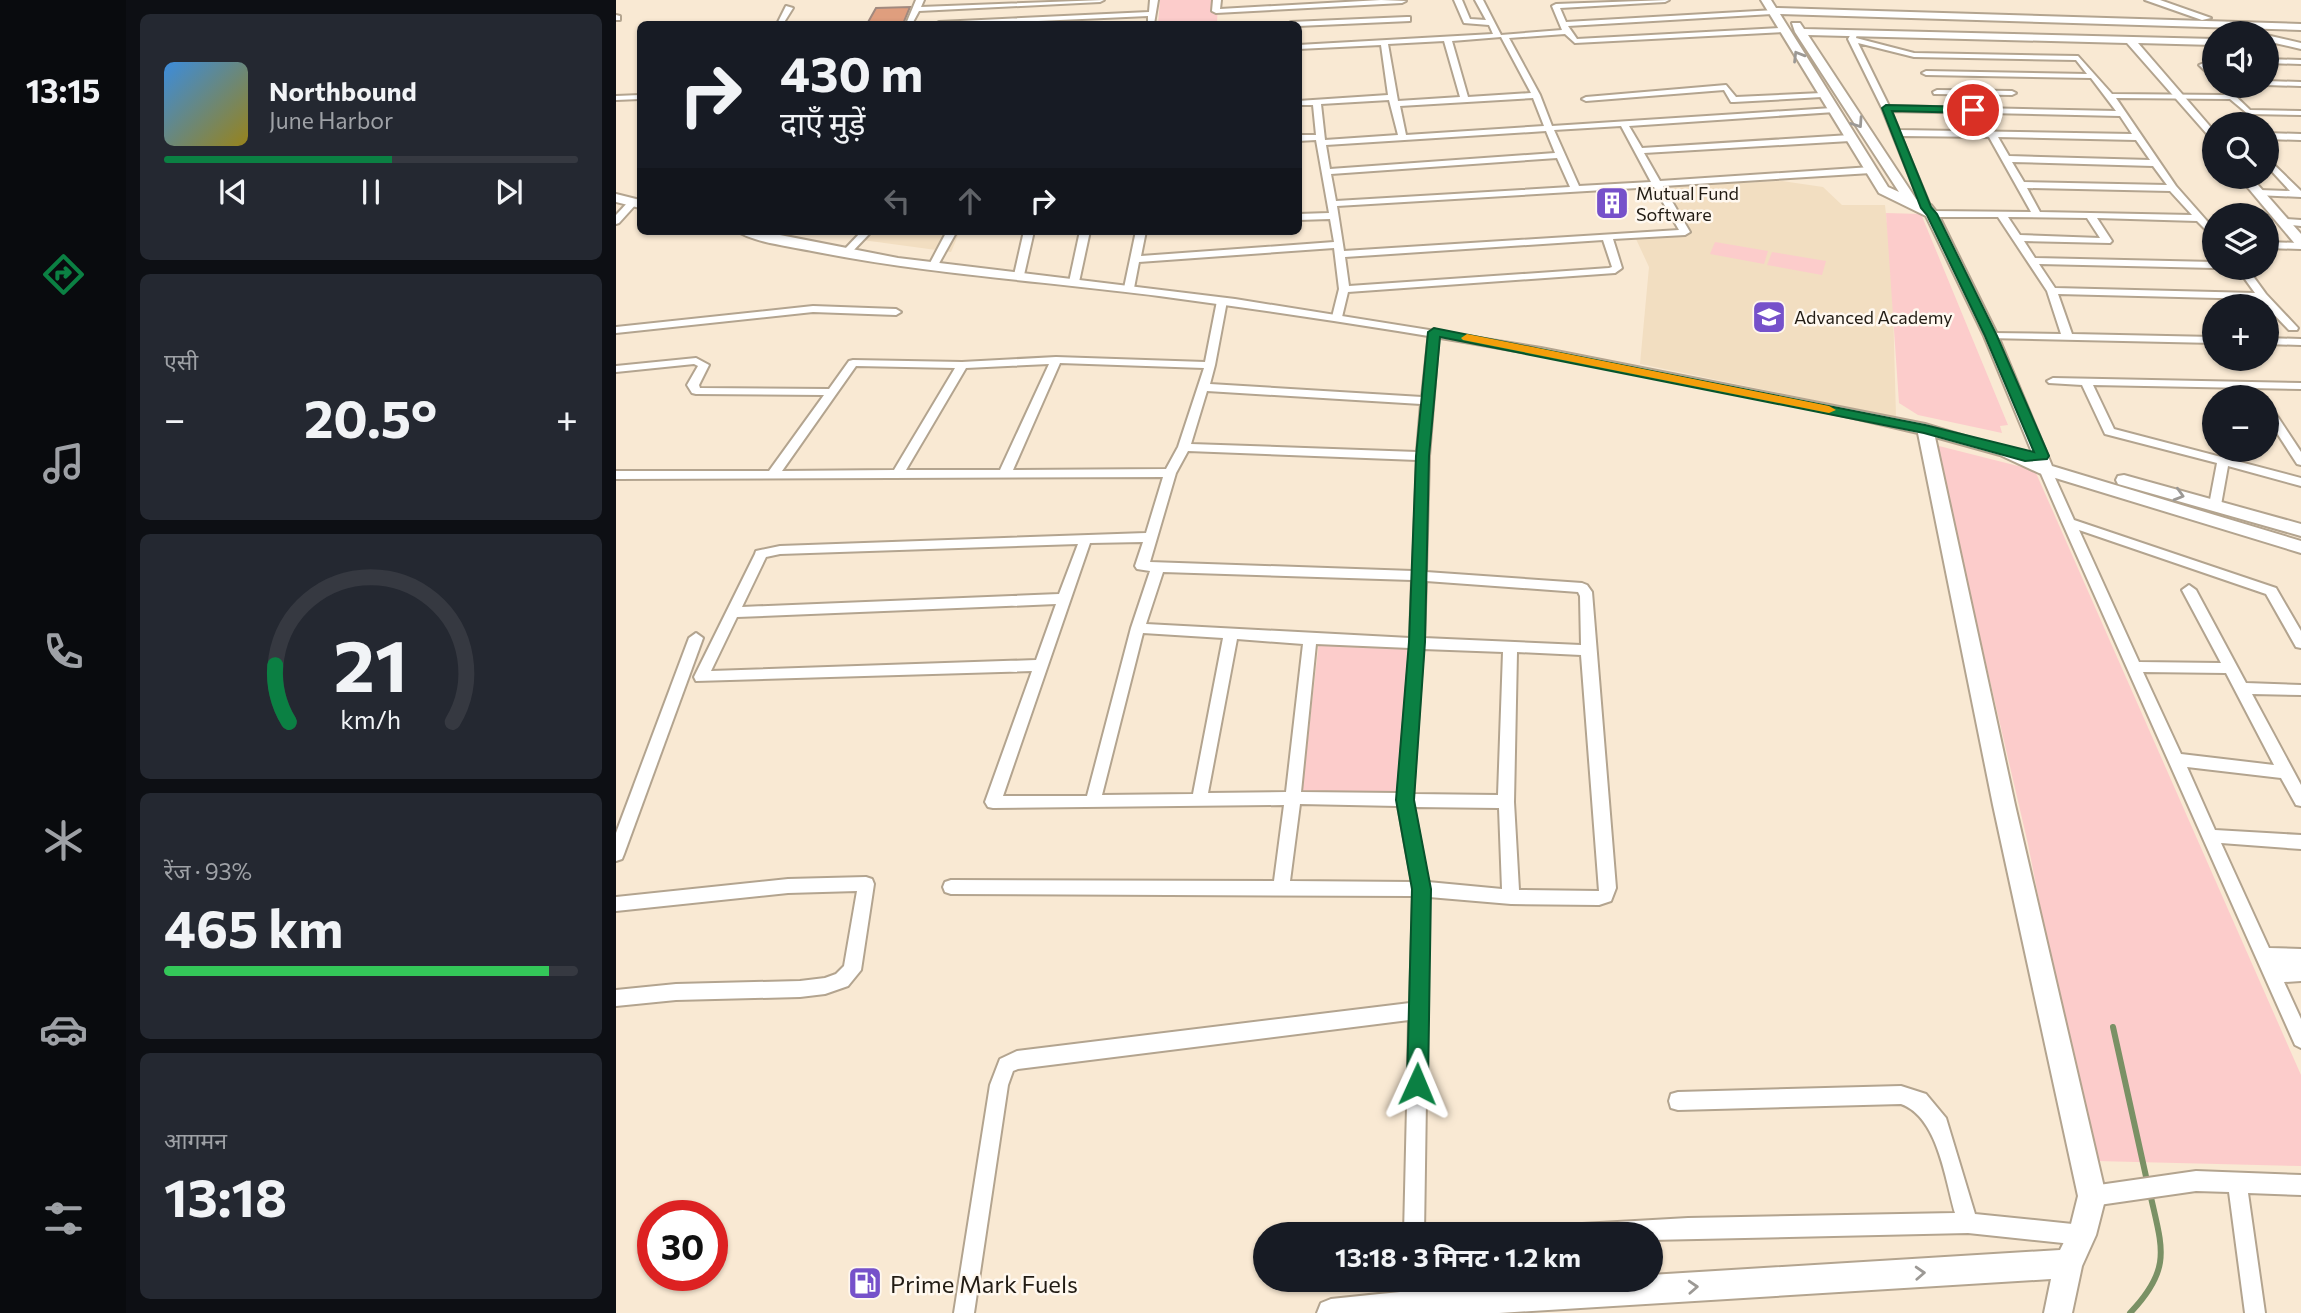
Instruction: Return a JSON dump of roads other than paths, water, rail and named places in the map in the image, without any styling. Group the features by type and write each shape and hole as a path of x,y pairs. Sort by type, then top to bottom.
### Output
{"street":[{"path":"911,21 920,0"},
{"path":"917,9 1100,0"},
{"path":"1151,21 1154,0"},
{"path":"1216,21 1217,0"},
{"path":"1216,11 1402,0 1414,40"},
{"path":"1458,0 1467,20 1491,23"},
{"path":"1479,0 1536,94 1547,127 1576,190"},
{"path":"1665,0 1554,3 1572,40 1578,41 1782,30"},
{"path":"1766,0 1822,95 1883,190 1923,208 2001,214 2199,218"},
{"path":"1780,0 1923,208 1991,336 2037,461 2068,522 2301,1039"},
{"path":"2150,0 2217,21"},
{"path":"782,21 789,8"},
{"path":"1677,8 1696,33"},
{"path":"1003,21 1152,14"},
{"path":"1302,47 1501,36 1683,17 1773,14 2202,31"},
{"path":"1790,15 2202,23"},
{"path":"1302,24 1407,19"},
{"path":"2279,26 2301,27"},
{"path":"1800,32 1854,36 2202,42"},
{"path":"2279,36 2301,34"},
{"path":"1854,36 1914,55 2078,58 2110,96 2173,188 2202,221"},
{"path":"1854,36 1897,133 1923,208"},
{"path":"1447,38 1465,99"},
{"path":"2130,40 2202,124"},
{"path":"1384,42 1402,135"},
{"path":"2279,42 2301,46"},
{"path":"1914,55 1948,110"},
{"path":"2279,61 2301,62"},
{"path":"1926,73 2091,76"},
{"path":"2006,83 2023,111"},
{"path":"2279,83 2301,84"},
{"path":"1586,99 1726,87 1734,100 1822,95"},
{"path":"1937,92 2012,93"},
{"path":"1302,103 1465,99 1536,94"},
{"path":"2110,96 2202,97"},
{"path":"616,98 637,97"},
{"path":"2232,98 2248,112 2301,113"},
{"path":"1317,102 1320,140 1340,250 1344,289 1337,317"},
{"path":"1886,108 2122,114"},
{"path":"1302,138 1320,140 1832,110"},
{"path":"1136,259 1685,232 1623,122"},
{"path":"1897,133 2137,137"},
{"path":"1992,134 2037,214"},
{"path":"2279,136 2301,137"},
{"path":"1639,151 1850,138"},
{"path":"1326,172 1560,155"},
{"path":"2006,159 2156,163"},
{"path":"1332,204 1871,170"},
{"path":"2279,173 2300,194"},
{"path":"2021,185 2173,188"},
{"path":"2256,189 2301,244"},
{"path":"2259,193 2300,194"},
{"path":"616,198 636,203"},
{"path":"616,221 636,203"},
{"path":"2001,214 2015,238 2035,261 2052,291 2068,338"},
{"path":"2090,215 2120,263"},
{"path":"1302,217 1334,216"},
{"path":"2284,222 2301,223"},
{"path":"763,235 846,252 934,265 1129,288 1434,332 1925,429 2301,530"},
{"path":"846,252 863,235"},
{"path":"939,235 946,244"},
{"path":"934,265 950,235"},
{"path":"1019,275 1028,235"},
{"path":"1074,282 1084,235"},
{"path":"1129,288 1140,235"},
{"path":"1344,289 1611,271 1617,268 1617,262 1607,237"},
{"path":"2015,238 2107,241"},
{"path":"2279,245 2301,244"},
{"path":"2035,261 2202,265"},
{"path":"2052,291 2202,295"},
{"path":"951,887 1421,889 1511,897 1605,896 1608,888 1588,650 1587,595 1582,588 1419,576 1142,566 1170,473 1184,447 1210,365 1222,301"},
{"path":"616,330 813,309 896,312"},
{"path":"2279,314 2293,328"},
{"path":"1414,1222 1421,889 1405,800 1417,642 1423,456 1434,332"},
{"path":"1991,336 2202,340"},
{"path":"2279,341 2301,342"},
{"path":"773,474 853,363 962,365 1056,360 1210,365"},
{"path":"1005,473 1056,360"},
{"path":"616,369 696,361 704,365 693,385 696,391 832,392"},
{"path":"898,474 962,365"},
{"path":"2053,381 2301,386"},
{"path":"2086,382 2109,430 2202,455"},
{"path":"1202,387 1427,401"},
{"path":"2279,427 2301,461"},
{"path":"1925,429 2102,1194 2068,1264 2057,1313"},
{"path":"1184,447 1423,456"},
{"path":"2037,461 2301,547"},
{"path":"2215,505 2223,462"},
{"path":"2227,462 2301,482"},
{"path":"616,475 1170,473"},
{"path":"2068,522 2271,591 2301,643"},
{"path":"1040,665 701,677 761,554 780,551 1152,537"},
{"path":"1086,538 993,802 1293,799 1506,802"},
{"path":"1093,802 1138,628 1158,567"},
{"path":"2189,590 2228,668 2242,688 2301,800"},
{"path":"732,612 1064,599"},
{"path":"1138,628 1310,639 1588,650"},
{"path":"1199,800 1231,634"},
{"path":"616,854 696,638"},
{"path":"1281,888 1310,639"},
{"path":"1510,646 1506,802 1511,897"},
{"path":"2134,667 2228,668"},
{"path":"2242,688 2301,690"},
{"path":"2176,760 2286,772"},
{"path":"2210,836 2301,842"},
{"path":"616,904 788,886 866,884 852,970 842,980 825,986 800,989 676,992 616,998"},
{"path":"2264,956 2301,957"},
{"path":"2272,974 2301,973"},
{"path":"964,1313 999,1085 1006,1065 1017,1060 1419,1010"},
{"path":"1678,1101 1902,1095 1919,1101 1939,1125 1968,1223"},
{"path":"2102,1194 2196,1181 2301,1185"},
{"path":"2237,1182 2255,1313"},
{"path":"1663,1229 1968,1223 2082,1235"},
{"path":"1663,1281 2068,1264"},
{"path":"1331,1313 1413,1292"}],"waterway":[{"path":"2113,1027 2147,1181"},
{"path":"2130,1313 2153,1283 2161,1257 2150,1193"}],"place":[{"name":"Mutual Fund Software","path":"1612,203"},
{"name":"Advanced Academy","path":"1769,317"},
{"name":"Prime Mark Fuels","path":"865,1283"}]}
